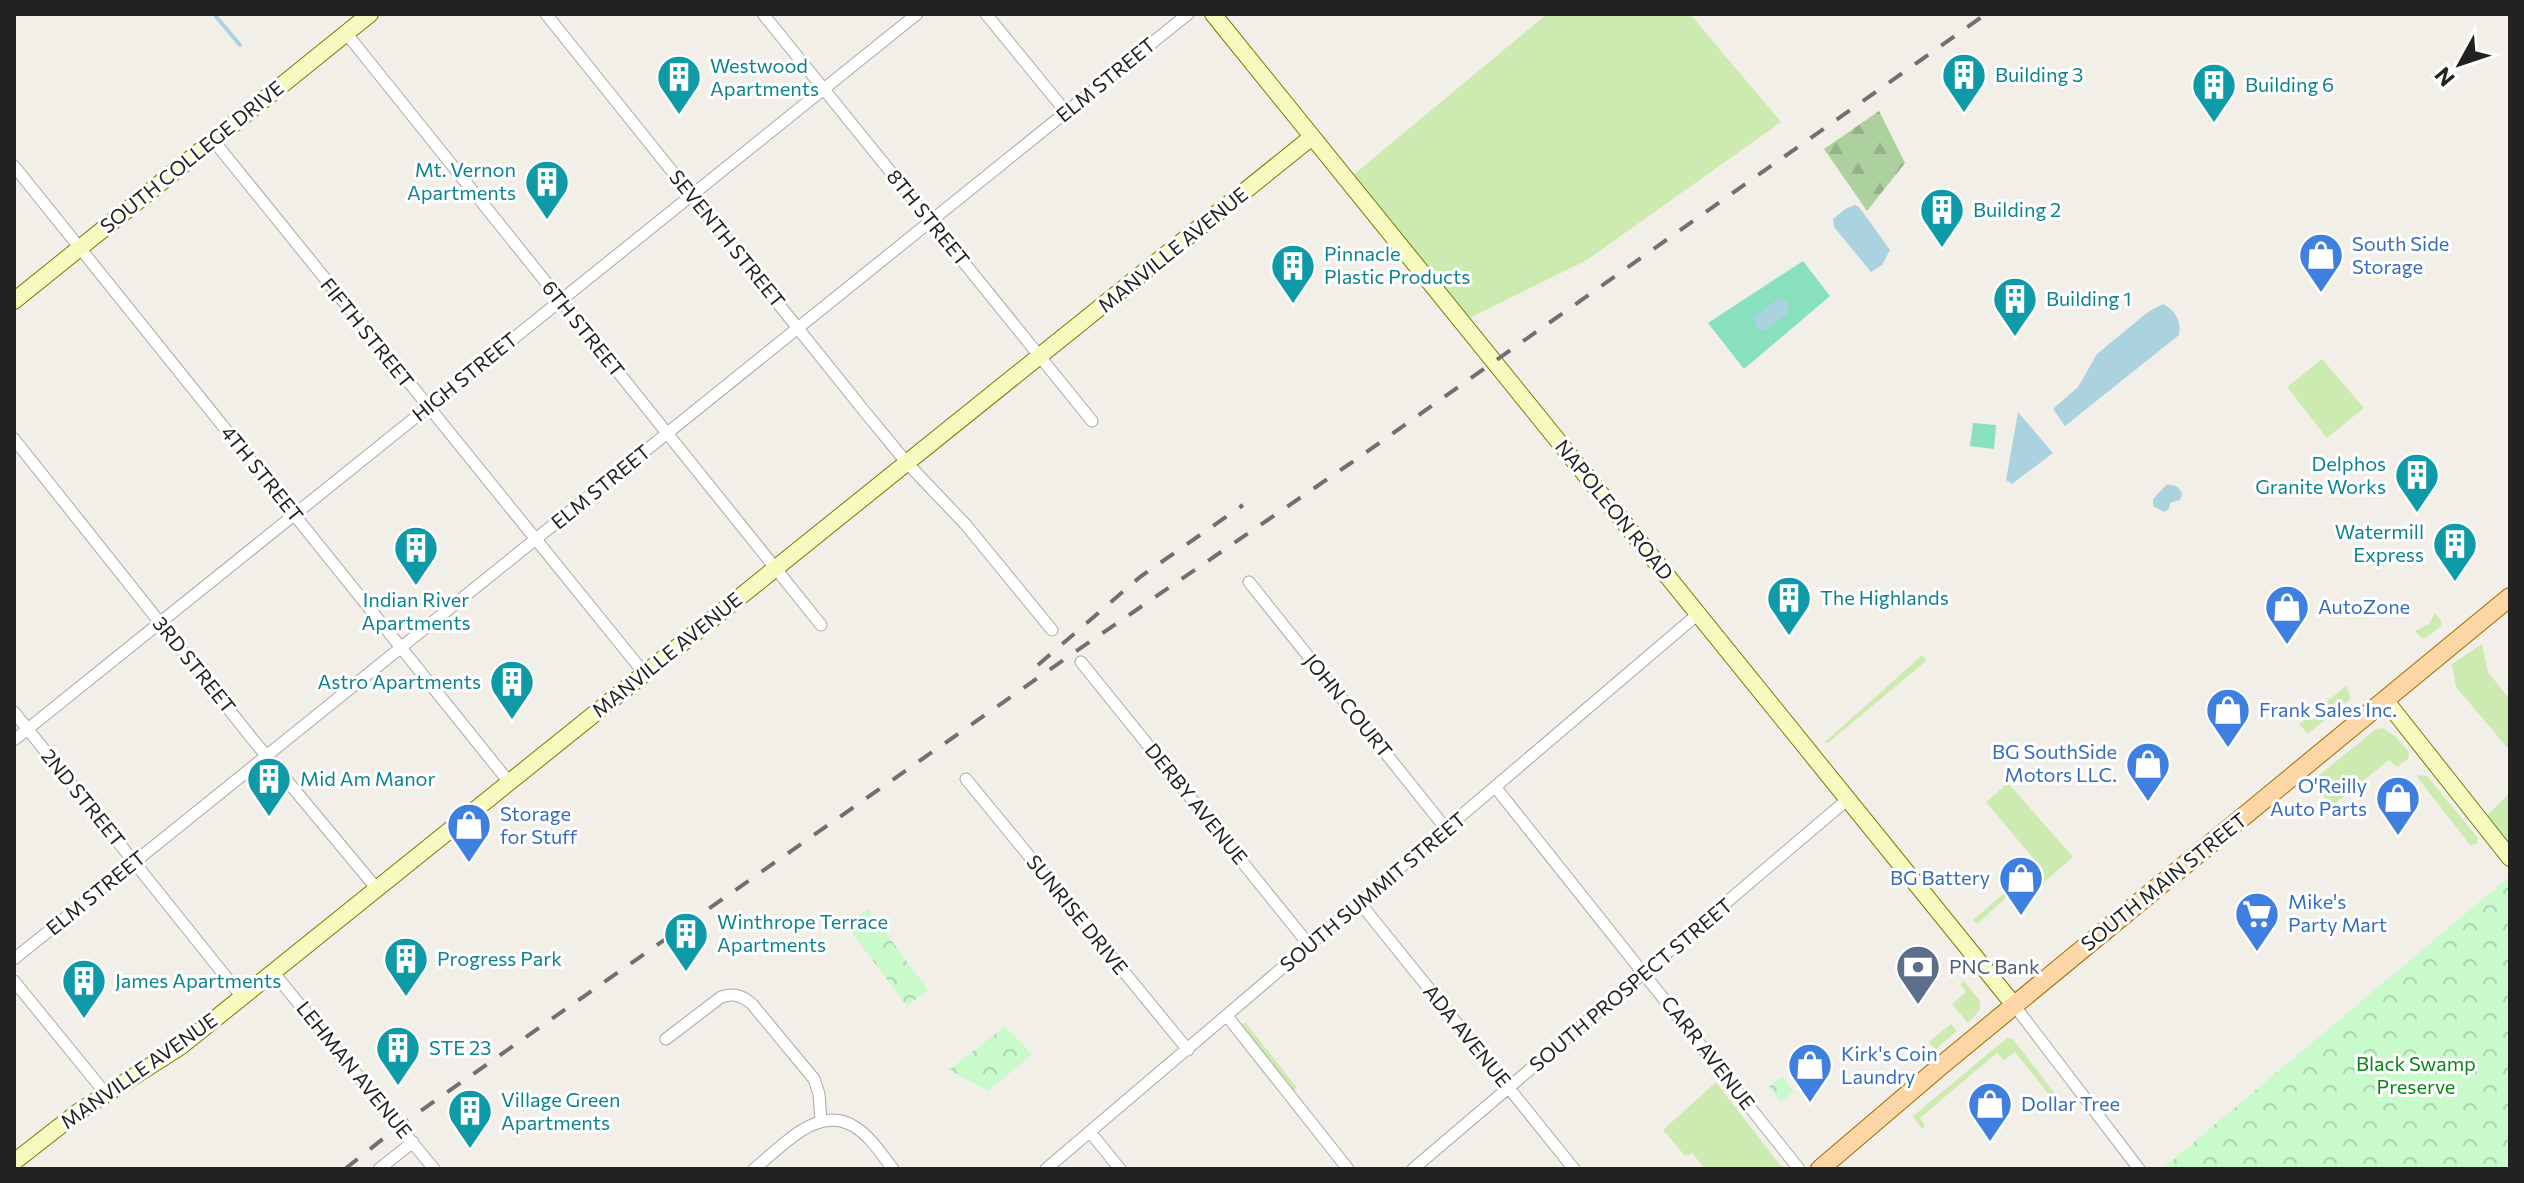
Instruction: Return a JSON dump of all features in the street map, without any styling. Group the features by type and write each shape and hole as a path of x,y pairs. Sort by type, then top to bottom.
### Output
{"main road":[{"name":"SOUTH MAIN STREET","path":"1820,1169 2014,1005 2510,597"}],"street":[{"name":"SOUTH COLLEGE DRIVE","path":"14,301 370,14"},
{"name":"SEVENTH STREET","path":"546,14 907,463"},
{"name":"8TH STREET","path":"763,14 1092,421"},
{"name":"HIGH STREET","path":"14,740 917,14"},
{"path":"986,14 1066,112"},
{"name":"ELM STREET","path":"14,959 1188,14"},
{"name":"NAPOLEON ROAD","path":"1213,14 2014,1005"},
{"name":"6TH STREET","path":"346,33 821,625"},
{"name":"MANVILLE AVENUE","path":"14,1162 78,1112 173,1052 1312,137"},
{"name":"FIFTH STREET","path":"213,140 644,673"},
{"name":"4TH STREET","path":"14,166 509,782"},
{"name":"3RD STREET","path":"14,439 377,889"},
{"path":"907,463 966,525 1052,630"},
{"name":"JOHN COURT","path":"1249,582 1447,830"},
{"name":"SOUTH SUMMIT STREET","path":"1046,1169 1698,614"},
{"name":"DERBY AVENUE","path":"1081,662 1310,946"},
{"path":"2386,701 2510,858"},
{"name":"2ND STREET","path":"14,712 242,997"},
{"name":"SUNRISE DRIVE","path":"966,779 1188,1050"},
{"name":"CARR AVENUE","path":"1496,788 1799,1169"},
{"name":"SOUTH PROSPECT STREET","path":"1413,1169 1848,799"},
{"name":"ADA AVENUE","path":"1360,903 1574,1169"},
{"name":"LEHMAN AVENUE","path":"273,972 434,1169"},
{"path":"14,981 106,1094"},
{"path":"666,1039 721,997 732,994 743,996 814,1079 819,1094 821,1120"},
{"path":"2014,1005 2139,1169"},
{"path":"1227,1016 1348,1169"},
{"path":"754,1169 811,1124 829,1118 855,1127 893,1169"},
{"path":"1090,1132 1120,1169"},
{"path":"379,1169 413,1142"}],"green space":[{"path":"1547,14 1690,14 1781,122 1587,260 1462,322 1347,180"},
{"path":"1879,111 1905,163 1867,211 1824,149"},
{"path":"1803,261 1830,296 1744,369 1708,323"},
{"path":"2322,359 2364,408 2327,438 2287,387"},
{"path":"1973,423 1996,425 1994,449 1970,446"},
{"path":"2435,613 2441,626 2421,638 2415,631 2429,624"},
{"path":"2482,644 2488,672 2510,700 2510,751 2456,687 2452,664"},
{"path":"1921,656 1926,661 1828,743 1824,743"},
{"path":"2346,686 2351,698 2308,734 2299,724"},
{"path":"2383,728 2409,752 2408,759 2397,767 2389,760 2337,802 2343,811 2338,815 2312,781 2376,729"},
{"path":"2427,776 2478,838 2476,844 2470,845 2417,777"},
{"path":"2008,783 2073,857 2027,897 2017,888 1977,924 1973,920 2038,864 1986,802"},
{"path":"2510,793 2510,845 2487,815"},
{"name":"Black Swamp Preserve","path":"2510,876 2510,1169 2162,1169"},
{"path":"868,909 928,990 907,1006 846,925"},
{"path":"1964,981 1980,1001 1980,1010 1968,1023 1952,1004 1966,992 1960,984"},
{"path":"1245,1022 1297,1088 1293,1091 1241,1025"},
{"path":"1951,1024 1957,1031 1935,1050 1929,1042"},
{"path":"1005,1026 1032,1055 988,1091 949,1070"},
{"path":"2007,1038 2013,1039 2062,1103 2061,1108 2050,1114 2050,1109 2056,1104 2015,1052 2004,1060 1997,1053 1920,1118 1925,1126 1922,1129 1913,1116"},
{"path":"1782,1076 1794,1091 1781,1102 1769,1087"},
{"path":"1716,1082 1783,1169 1705,1169 1692,1153 1685,1156 1663,1130"}],"water":[{"path":"1855,205 1890,250 1882,265 1871,272 1834,227 1833,219"},
{"path":"1783,298 1789,303 1788,313 1766,330 1758,329 1756,316"},
{"path":"2163,304 2177,316 2179,335 2065,426 2053,409 2078,387 2097,354 2148,312"},
{"path":"2018,412 2053,453 2012,484 2006,480"},
{"path":"2166,485 2176,486 2182,494 2180,500 2170,503 2169,509 2164,512 2153,506 2153,499"}],"waterway":[{"path":"214,14 240,45"}],"railway":[{"path":"345,1169 399,1126 1072,654 1348,465 1986,14"},
{"path":"1038,665 1140,577 1243,505"}],"place":[{"name":"Building 3","path":"1964,114"},
{"name":"Westwood Apartments","path":"679,116"},
{"name":"Building 6","path":"2214,124"},
{"name":"Mt. Vernon Apartments","path":"547,221"},
{"name":"Building 2","path":"1942,249"},
{"name":"South Side Storage","path":"2321,294"},
{"name":"Pinnacle Plastic Products","path":"1293,305"},
{"name":"Building 1","path":"2015,338"},
{"name":"Delphos Granite Works","path":"2417,514"},
{"name":"Watermill Express","path":"2455,583"},
{"name":"Indian River Apartments","path":"416,587"},
{"name":"The Highlands","path":"1789,637"},
{"name":"AutoZone","path":"2287,646"},
{"name":"Astro Apartments","path":"512,721"},
{"name":"Frank Sales Inc.","path":"2228,749"},
{"name":"BG SouthSide Motors LLC.","path":"2148,803"},
{"name":"Mid Am Manor","path":"269,818"},
{"name":"O'Reilly Auto Parts","path":"2398,837"},
{"name":"Storage for Stuff","path":"469,864"},
{"name":"BG Battery","path":"2021,917"},
{"name":"Mike's Party Mart","path":"2257,953"},
{"name":"Winthrope Terrace Apartments","path":"686,973"},
{"name":"Progress Park","path":"406,998"},
{"name":"PNC Bank","path":"1918,1006"},
{"name":"James Apartments","path":"84,1020"},
{"name":"STE 23","path":"398,1087"},
{"name":"Kirk's Coin Laundry","path":"1810,1104"},
{"name":"Dollar Tree","path":"1990,1143"},
{"name":"Village Green Apartments","path":"470,1150"}]}
